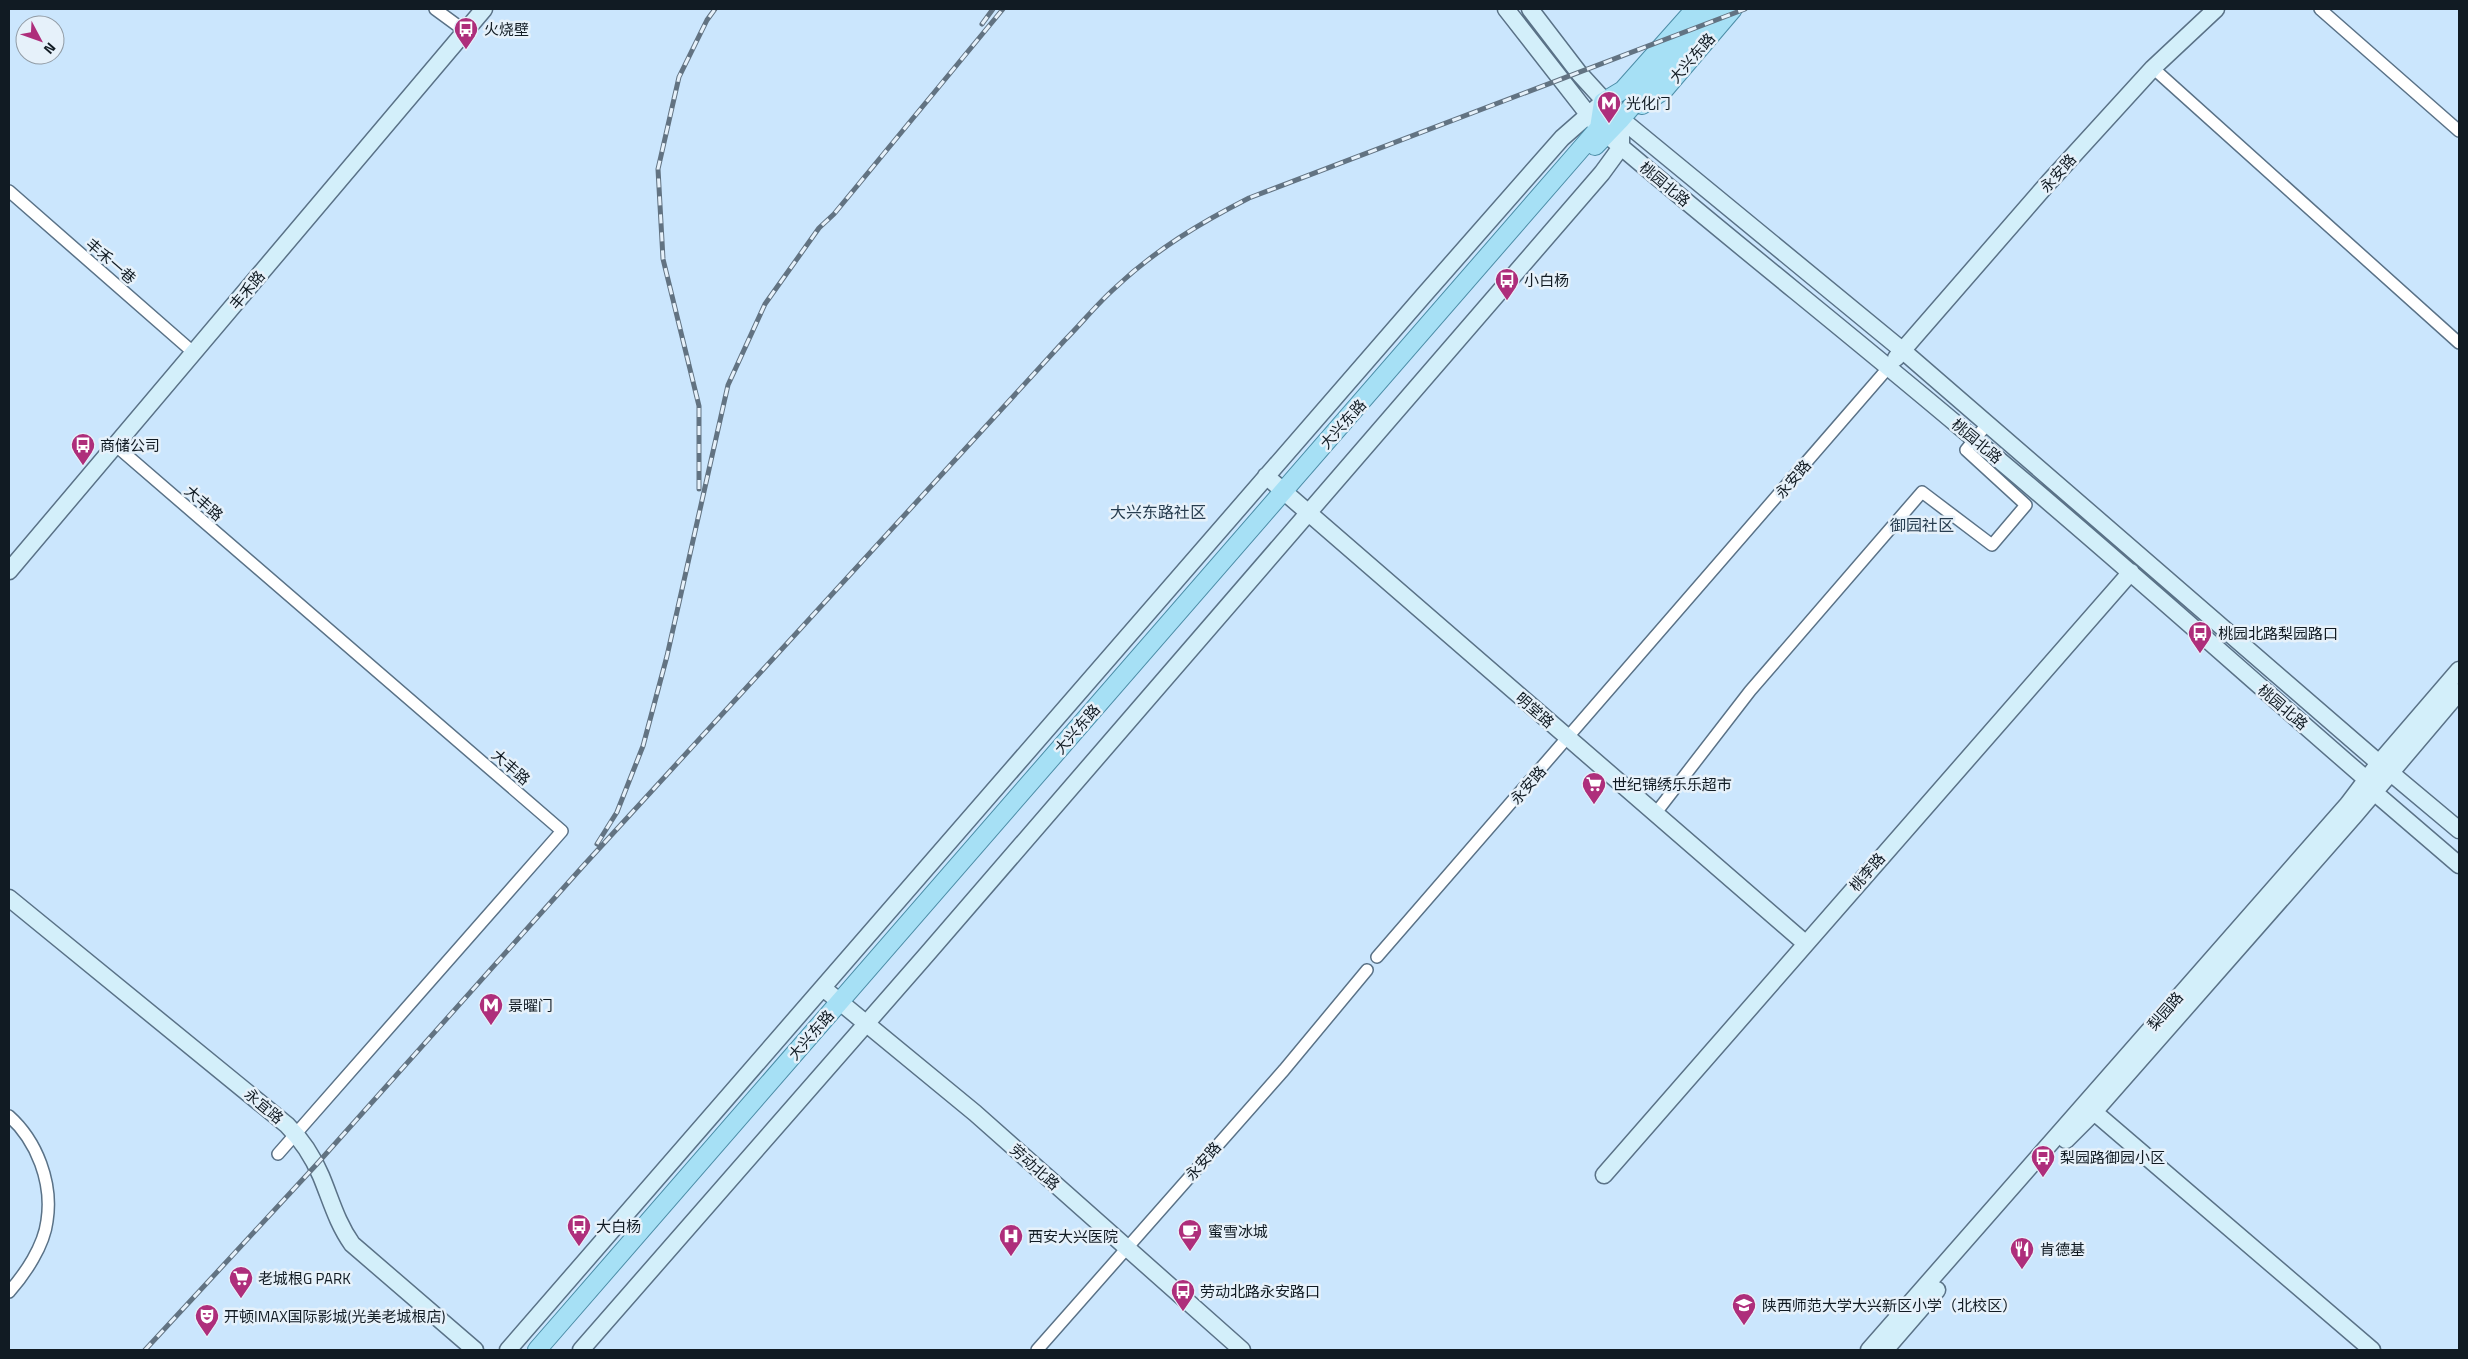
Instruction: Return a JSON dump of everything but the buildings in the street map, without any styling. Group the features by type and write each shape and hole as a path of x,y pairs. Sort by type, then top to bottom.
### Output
{"main road":[{"name":"丰禾路","path":"9,571 484,9"},
{"name":"桃园北路","path":"1506,9 1598,126 1621,147 1975,439 2131,572 2459,865"},
{"name":"桃园北路","path":"1530,9 1603,102 1621,120 1902,350 2459,830"},
{"path":"508,1350 1266,476 1562,138 1598,126 1603,102 1613,83 1679,9"},
{"name":"大兴东路","path":"1603,102 1623,90 1695,9"},
{"name":"大兴东路","path":"1621,120 1715,9"},
{"name":"大兴东路","path":"537,1350 843,1005 1288,495 1598,126 1621,120 1664,90 1734,9"},
{"name":"永安路","path":"1888,368 2049,182 2153,68 2216,9"},
{"path":"581,1350 866,1024 1582,195 1621,147 1621,120"},
{"name":"明堂路","path":"1266,476 1805,943"},
{"name":"桃李路","path":"1604,1175 2131,572"},
{"name":"梨园路","path":"2385,768 2459,670"},
{"name":"梨园路","path":"1869,1350 2089,1108 2348,804 2370,785 2459,692"},
{"name":"永宜路","path":"9,898 296,1134 316,1165 340,1226 352,1244 476,1350"},
{"name":"劳动北路","path":"823,988 975,1113 1242,1350"},
{"name":"大兴东路","path":"552,1350 843,1005"},
{"path":"2089,1108 2372,1350"},
{"name":"梨园路","path":"1884,1350 2076,1129 2089,1108"}],"street":[{"path":"435,9 465,31"},
{"path":"2320,9 2459,131"},
{"path":"2153,68 2459,343"},
{"name":"丰禾一巷","path":"9,191 194,353"},
{"name":"永安路","path":"1377,957 1569,738 1888,368"},
{"path":"1655,814 1750,691 1922,492 1992,545 2026,505 1966,450 1988,423"},
{"name":"大丰路","path":"115,445 562,831 278,1154"},
{"name":"永安路","path":"1037,1350 1284,1070 1367,970"},
{"path":"9,1116 20,1126 36,1149 48,1197 47,1222 37,1251 20,1279 9,1292"}],"railway":[{"path":"699,489 699,406 663,259 658,169 679,77 707,20 715,9"},
{"path":"982,24 993,9"},
{"path":"597,844 617,812 643,746 667,656 728,385 765,304 819,228 834,214 1003,9"},
{"path":"145,1350 316,1165 584,865 1064,341 1130,274 1179,238 1249,198 1745,9"}],"place":[{"name":"火烧壁","path":"466,50"},
{"name":"光化门","path":"1609,124"},
{"name":"小白杨","path":"1507,301"},
{"name":"商储公司","path":"83,466"},
{"name":"桃园北路梨园路口","path":"2200,654"},
{"name":"世纪锦绣乐乐超市","path":"1594,805"},
{"name":"景曜门","path":"491,1026"},
{"name":"梨园路御园小区","path":"2043,1178"},
{"name":"大白杨","path":"579,1247"},
{"name":"蜜雪冰城","path":"1190,1252"},
{"name":"西安大兴医院","path":"1011,1257"},
{"name":"肯德基","path":"2022,1270"},
{"name":"老城根G PARK","path":"241,1299"},
{"name":"劳动北路永安路口","path":"1183,1312"},
{"name":"陕西师范大学大兴新区小学（北校区）","path":"1744,1326"},
{"name":"开顿IMAX国际影城(光美老城根店)","path":"207,1337"}],"district":[{"name":"大兴东路社区","path":"1158,512"},
{"name":"御园社区","path":"1922,525"}]}
